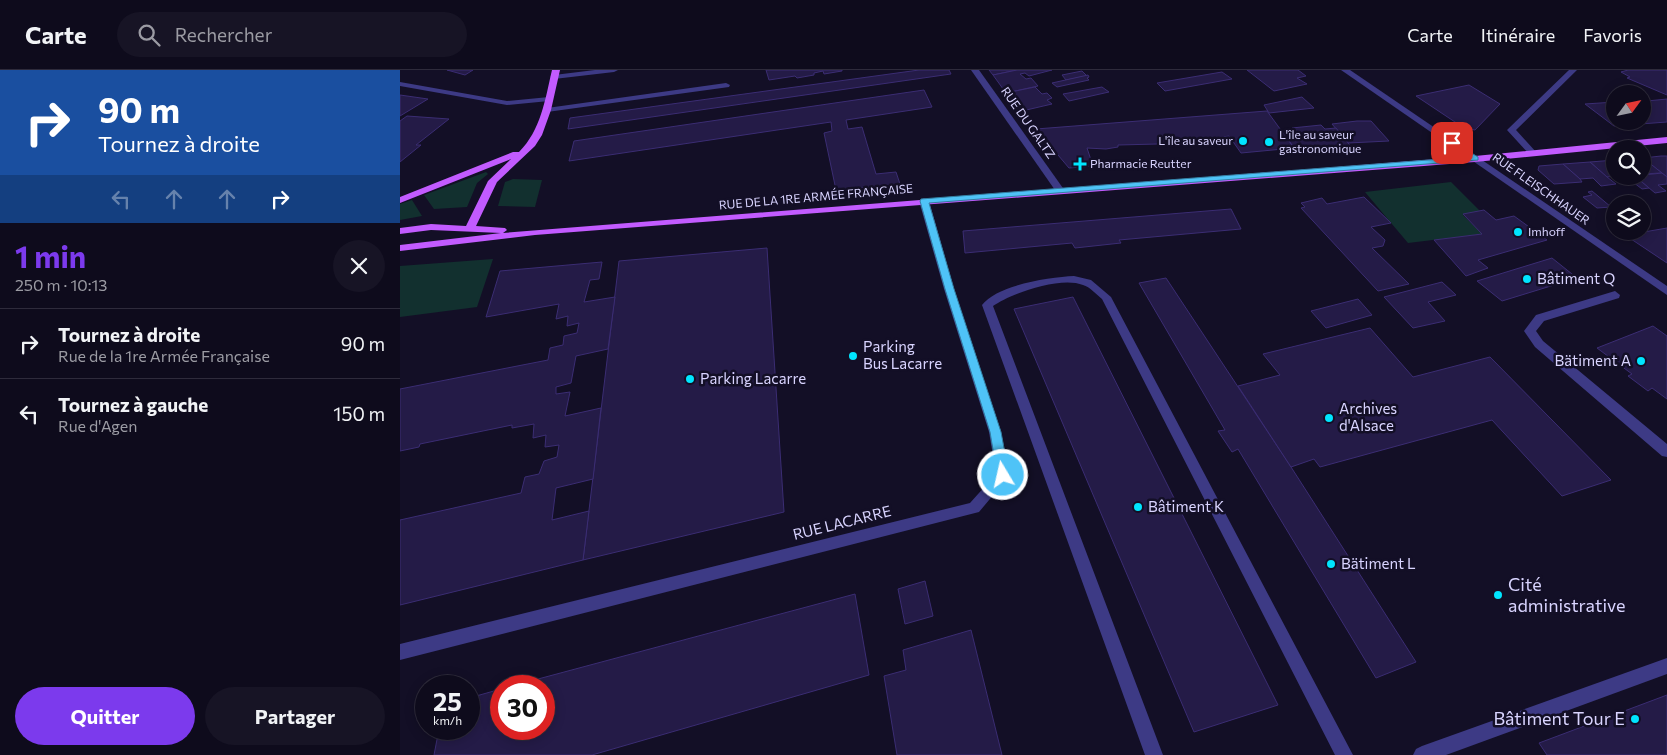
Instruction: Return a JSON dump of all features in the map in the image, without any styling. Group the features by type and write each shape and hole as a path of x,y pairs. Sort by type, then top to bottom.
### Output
{"main road":[{"path":"470,228 493,181 538,135 547,110 555,74"},
{"name":"RUE DE LA 1RE ARMÉE FRANÇAISE","path":"535,232 1475,159 1667,140"},
{"path":"400,200 523,151"},
{"path":"400,231 431,227 535,232"},
{"path":"400,248 535,232"}],"street":[{"path":"555,74 614,70"},
{"name":"RUE DU GALTZ","path":"975,70 1060,191"},
{"name":"RUE FLEISCHHAUER","path":"1345,70 1667,291"},
{"path":"1532,152 1511,130 1573,70"},
{"path":"400,84 507,103 550,98"},
{"path":"547,110 726,85"},
{"name":"RUE LACARRE","path":"400,652 974,508 1003,475 996,432 949,289 924,201"},
{"path":"1154,755 987,305 994,299 1018,289 1074,280 1086,282 1106,297 1344,755"},
{"path":"1615,295 1540,318 1530,331 1539,344 1667,452"},
{"path":"1422,755 1667,666"}],"green space":[{"path":"486,172 488,174 477,183 467,207 434,209 424,195"},
{"path":"513,179 542,180 535,207 498,206 505,182"},
{"path":"1451,182 1481,212 1463,215 1482,234 1408,243 1365,192"},
{"path":"412,200 422,216 400,220 400,204"},
{"path":"493,259 477,307 400,317 400,266"}],"building":[{"path":"447,70 473,70 465,75"},
{"path":"766,70 842,71 824,74 823,71 814,73 814,75 797,78 795,76 769,80"},
{"path":"919,70 949,70 951,74 568,129 570,118"},
{"path":"989,70 1017,70 993,75"},
{"path":"1017,70 1052,70 1029,76 1025,73 1020,74 1026,79 1031,78 1038,86 1006,93 993,75"},
{"path":"1247,70 1298,70 1306,76 1297,78 1307,84 1274,91"},
{"path":"1628,70 1667,70 1667,95 1651,88 1651,85 1643,85 1627,78 1630,77 1621,72"},
{"path":"1082,71 1087,76 1066,80 1062,75"},
{"path":"1222,72 1232,79 1165,91 1157,83"},
{"path":"1088,75 1089,77 1087,78 1089,80 1057,87 1052,83"},
{"path":"1469,85 1500,104 1475,130 1464,128 1416,96"},
{"path":"1035,87 1042,94 1047,93 1052,98 1047,100 1052,104 1022,111 1006,93"},
{"path":"1102,87 1109,92 1069,101 1063,94"},
{"path":"924,90 932,107 846,120 848,129 862,127 876,174 896,172 900,184 836,190 824,133 832,131 831,122 569,161 574,141"},
{"path":"400,95 428,99 400,116"},
{"path":"1302,97 1314,108 1269,113 1264,105"},
{"path":"1667,99 1667,122 1651,123 1651,101"},
{"path":"1606,103 1606,120 1585,104"},
{"path":"1267,111 1294,148 1241,153 1229,136 1200,141 1199,139 1158,144 1118,145 1118,147 1106,149 1087,148 1093,166 1069,168 1036,129"},
{"path":"407,116 449,119 416,145 421,145 400,162 400,121"},
{"path":"1371,121 1389,141 1348,143 1332,124"},
{"path":"1321,125 1325,129 1336,128 1353,149 1298,154 1284,133 1294,132 1292,128"},
{"path":"1667,156 1667,177 1651,164 1651,157"},
{"path":"1606,161 1606,176 1590,162"},
{"path":"1590,162 1606,176 1606,185 1608,185 1601,186 1593,178 1580,179 1563,164"},
{"path":"1563,164 1582,182 1554,184 1538,170 1539,166"},
{"path":"1651,164 1662,173 1651,174"},
{"path":"1662,173 1667,177 1667,184 1658,185 1666,191 1655,193 1646,185 1651,185 1651,174"},
{"path":"1637,185 1645,185 1649,188 1642,189"},
{"path":"1592,191 1606,203 1606,207 1597,208 1583,197 1592,195 1588,192"},
{"path":"1364,197 1391,223 1371,227 1385,240 1383,246 1372,248 1409,284 1378,291 1301,208 1305,207 1301,203 1322,198 1327,204"},
{"path":"1231,209 1241,229 1119,240 1121,243 1075,248 1072,243 965,253 963,231"},
{"path":"1484,210 1496,220 1514,216 1547,240 1478,260 1488,268 1466,276 1434,240 1482,234 1463,214"},
{"path":"1667,228 1667,263 1632,240 1651,240 1651,231"},
{"name":"Parking Lacarre","path":"767,248 784,512 583,560 619,261"},
{"name":"Bâtiment Q","path":"1552,258 1577,278 1502,301 1477,281"},
{"path":"602,262 599,279 590,280 584,302 615,297 608,349 576,356 571,383 556,387 556,394 570,392 565,416 601,408 593,479 556,488 552,520 589,511 583,560 400,605 400,520 521,493 525,477 539,474 544,461 557,457 559,445 545,447 546,435 533,438 534,424 512,428 512,425 420,444 419,447 400,451 400,389 548,360 550,348 563,345 564,336 577,333 579,323 567,326 568,316 556,319 559,304 486,317 500,271"},
{"name":"Bätiment L","path":"1166,278 1291,467 1416,662 1376,678 1238,449 1232,452 1218,431 1225,430 1139,283"},
{"path":"1442,282 1456,295 1428,302 1445,321 1413,328 1384,297"},
{"name":"Bâtiment K","path":"1073,297 1278,705 1194,732 1014,309"},
{"path":"1358,299 1372,315 1326,328 1311,311"},
{"name":"Bätiment A","path":"1653,326 1667,336 1667,399 1652,388 1648,391 1628,376 1632,374 1597,348"},
{"path":"1370,328 1413,377 1490,357 1611,480 1562,496 1492,420 1320,467 1314,459 1291,467 1238,386 1280,375 1263,354"},
{"path":"925,581 933,616 905,624 898,589"},
{"path":"855,594 869,675 592,755 434,755 437,740 480,740 480,695 490,692 490,740 555,740 555,675 553,675"},
{"path":"971,630 1002,755 897,755 884,676 906,670 903,650"},
{"name":"Bâtiment Tour E","path":"1667,695 1667,755 1547,755 1539,743"}],"place":[{"name":"L'île au saveur","path":"1243,141"},
{"name":"L'île au saveur gastronomique","path":"1269,142"},
{"name":"Pharmacie Reutter","path":"1080,164"},
{"name":"Imhoff","path":"1518,232"},
{"name":"Bâtiment Q","path":"1527,279"},
{"name":"Parking Bus Lacarre","path":"853,356"},
{"name":"Bätiment A","path":"1641,361"},
{"name":"Parking Lacarre","path":"690,379"},
{"name":"Archives d'Alsace","path":"1329,418"},
{"name":"Bâtiment K","path":"1138,507"},
{"name":"Bätiment L","path":"1331,564"},
{"name":"Cité administrative","path":"1498,595"},
{"name":"Bâtiment Tour E","path":"1635,719"}],"route":[{"path":"1003,475 996,432 949,289 924,201 1475,159 1452,143"}]}
